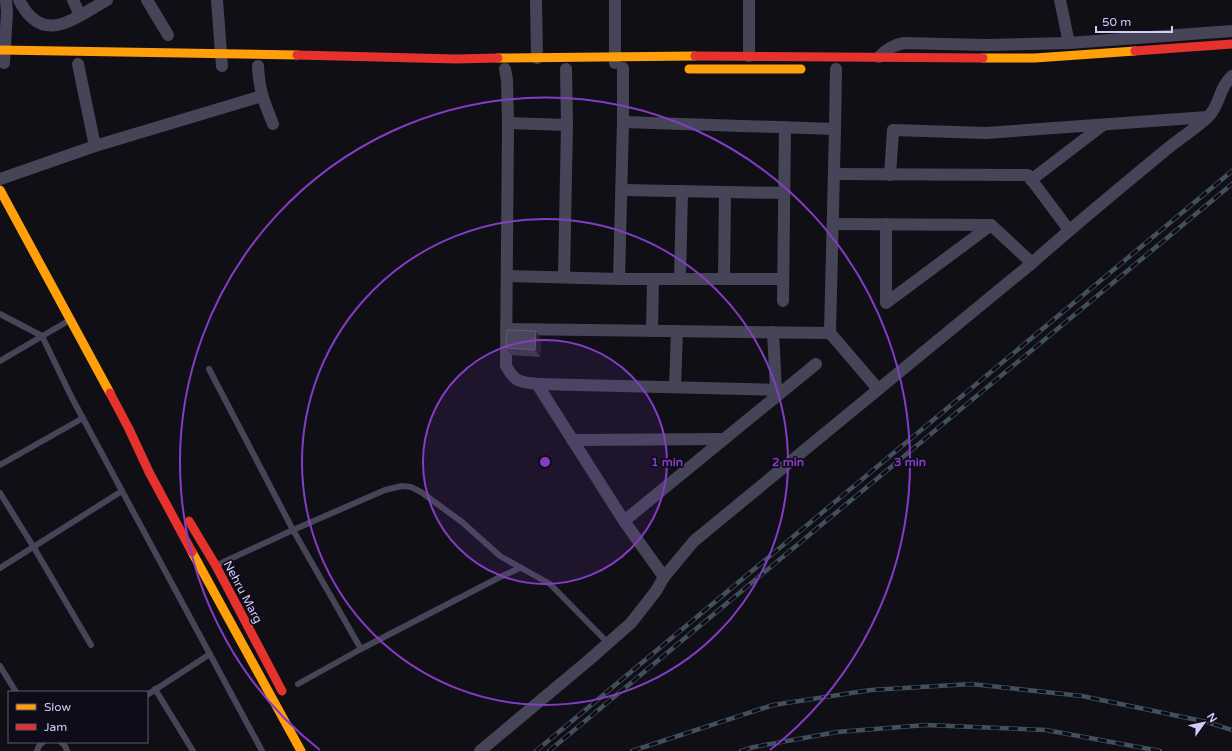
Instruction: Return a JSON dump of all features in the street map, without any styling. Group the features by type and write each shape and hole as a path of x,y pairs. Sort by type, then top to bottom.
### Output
{"main road":[{"path":"2,50 221,53 457,59 536,58 618,66 749,56 1035,58 1232,44"},
{"path":"350,56 350,67"},
{"path":"677,69 812,69"},
{"path":"1,194 129,429 139,451 301,751"},
{"path":"139,451 165,483"},
{"name":"Nehru Marg","path":"184,512 216,566 284,696"}],"street":[{"path":"5,63 2,50 7,12 6,0"},
{"path":"20,0 29,17 43,26 54,26 65,23 107,0"},
{"path":"73,0 80,15"},
{"path":"147,0 168,35"},
{"path":"217,0 222,66"},
{"path":"536,0 536,58"},
{"path":"614,0 623,122 619,279"},
{"path":"749,0 749,56"},
{"path":"1060,0 1069,43"},
{"path":"879,57 886,50 895,45 904,43 987,45 1069,43 1232,31"},
{"path":"76,64 95,146"},
{"path":"258,66 259,83 262,96 273,124"},
{"path":"505,69 507,80 508,123 506,366 512,377 521,382 536,384 780,390"},
{"path":"564,277 568,69"},
{"path":"835,69 836,129 830,333 878,389"},
{"path":"480,751 631,623 656,591 664,577 694,541 1032,263 1173,143 1207,118 1214,111 1225,83 1232,76"},
{"path":"0,179 95,146 262,96"},
{"path":"890,175 892,130 986,133 1207,118"},
{"path":"623,122 836,129"},
{"path":"508,123 567,125"},
{"path":"1031,180 1103,125"},
{"path":"783,301 785,127"},
{"path":"834,174 1028,176 1069,230"},
{"path":"622,190 784,193"},
{"path":"680,279 682,191"},
{"path":"724,279 725,192"},
{"path":"833,224 991,225 1032,263"},
{"path":"886,224 886,302 991,225"},
{"path":"507,276 619,279 783,279"},
{"path":"652,331 653,279"},
{"path":"506,329 830,333"},
{"path":"675,387 677,331"},
{"path":"774,332 780,390"},
{"path":"624,521 724,439 780,390 816,364"},
{"path":"536,384 624,521 664,577"},
{"path":"572,440 724,439"}],"lane":[{"path":"0,314 42,336 83,418 262,751"},
{"path":"0,361 70,320"},
{"path":"209,369 293,530 361,649"},
{"path":"0,465 83,418"},
{"path":"216,566 293,530 385,490 402,486 411,487 421,492 462,522 500,556 550,584 608,643"},
{"path":"0,568 122,491"},
{"path":"0,493 34,546 91,645"},
{"path":"298,684 361,649 520,568"},
{"path":"148,694 210,654"},
{"path":"0,666 15,691"},
{"path":"155,689 194,751"}],"building":[{"path":"507,330 536,331 535,350 506,348"}],"railway":[{"path":"536,751 1232,171"},
{"path":"549,751 1232,184"},
{"path":"632,751 773,705 871,690 971,684 1082,696 1207,722 1232,730"},
{"path":"741,751 754,747 837,732 926,725 1046,730 1160,751"}],"traffic: slow":[{"path":"0,50 297,55"},
{"path":"983,58 1035,58 1135,51"},
{"path":"498,58 695,56"},
{"path":"689,69 801,69"},
{"path":"0,190 110,393"},
{"path":"192,552 301,751"}],"traffic: jam":[{"path":"1135,51 1232,44"},
{"path":"297,55 457,59 498,58"},
{"path":"695,56 983,58"},
{"path":"110,393 149,472 192,552"},
{"path":"189,521 216,566 282,691"}]}
